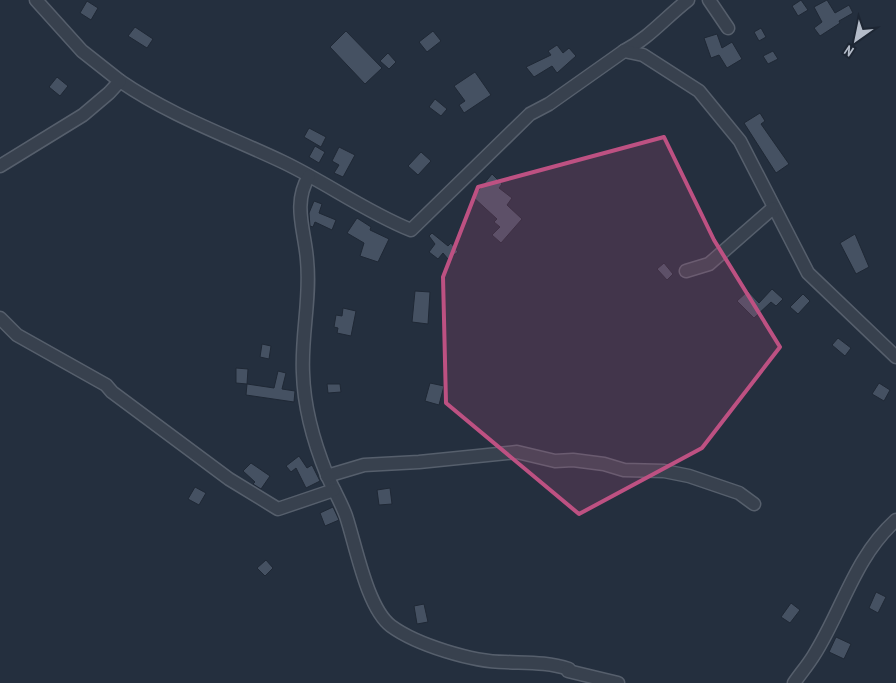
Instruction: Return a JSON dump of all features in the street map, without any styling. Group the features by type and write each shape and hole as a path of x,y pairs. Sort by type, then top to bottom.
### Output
{"street":[{"path":"36,0 82,51 120,82 150,102 209,131 284,163 411,230 530,114 549,104 624,51 644,41 666,17 688,0"},
{"path":"709,0 728,28"},
{"path":"624,51 643,55 699,91 740,140 773,208 808,273 896,357"},
{"path":"0,166 83,115 120,82"},
{"path":"309,176 302,186 299,209 308,260 303,373 305,402 313,438 327,476 345,514 356,554 380,616 406,636 454,653 480,659 538,663 618,683"},
{"path":"686,271 709,264 773,208"},
{"path":"0,318 17,335 106,385 112,392 229,479 278,508 334,490"},
{"path":"327,476 364,465 418,462 517,452 555,461 573,460 604,464 624,470 664,471 690,476 739,493 754,504"},
{"path":"794,683 815,654 855,571 884,532 896,520"}],"highlighted area":[{"path":"664,137 714,240 780,347 702,448 579,514 446,403 443,277 478,187"}],"building":[{"path":"801,0 808,10 798,16 792,6"},
{"path":"827,0 835,13 849,5 853,13 820,36 814,28 822,22 814,7"},
{"path":"87,1 98,8 91,20 80,13"},
{"path":"135,27 153,39 147,48 128,36"},
{"path":"761,28 766,37 759,41 754,32"},
{"path":"346,31 382,68 365,84 330,47"},
{"path":"433,31 441,41 427,52 419,42"},
{"path":"717,34 722,48 732,42 742,59 727,68 719,55 711,58 704,38"},
{"path":"557,45 563,53 569,48 576,56 557,73 552,66 534,77 526,67 551,55 548,51"},
{"path":"773,51 778,59 768,64 763,56"},
{"path":"388,53 396,62 389,69 380,61"},
{"path":"475,72 491,95 464,113 459,105 465,101 454,86"},
{"path":"57,77 68,86 60,96 49,87"},
{"path":"435,99 447,109 441,116 429,107"},
{"path":"760,113 765,121 761,124 789,164 776,173 744,123"},
{"path":"309,128 326,137 321,147 304,137"},
{"path":"315,146 325,152 319,163 309,157"},
{"path":"339,147 355,155 343,177 334,173 339,165 332,161"},
{"path":"421,152 431,161 418,175 408,166"},
{"path":"492,174 502,184 499,188 512,198 507,205 522,219 501,243 492,235 500,227 494,222 497,219 473,197"},
{"path":"314,201 322,204 319,213 336,220 332,230 315,222 313,227 310,226 309,213"},
{"path":"357,218 371,227 370,230 389,239 378,262 360,256 364,243 347,233"},
{"path":"432,233 448,246 451,243 458,252 448,259 443,253 438,259 429,252 435,244 429,236"},
{"path":"855,234 869,267 856,274 840,243"},
{"path":"664,263 673,274 667,280 657,269"},
{"path":"772,289 783,299 776,306 771,302 754,318 737,301 748,291 759,303"},
{"path":"415,291 430,292 428,324 412,322"},
{"path":"803,294 810,301 798,314 790,307"},
{"path":"343,308 356,311 351,336 337,333 338,328 334,327 336,315 342,316"},
{"path":"838,338 851,348 845,356 832,345"},
{"path":"262,344 271,346 269,359 260,357"},
{"path":"236,368 248,369 247,384 236,383"},
{"path":"278,371 286,373 282,389 295,391 294,402 246,395 247,384 274,388"},
{"path":"430,383 444,386 439,405 425,401"},
{"path":"879,383 890,390 884,401 872,394"},
{"path":"327,384 340,384 341,392 328,393"},
{"path":"299,456 307,468 312,465 320,481 306,488 296,468 291,472 286,466"},
{"path":"251,463 270,476 261,489 253,484 255,482 243,471"},
{"path":"195,487 206,493 199,505 188,499"},
{"path":"390,488 392,504 379,505 377,490"},
{"path":"333,507 339,520 325,526 320,513"},
{"path":"266,560 273,568 265,576 257,568"},
{"path":"876,592 886,597 878,613 869,608"},
{"path":"791,603 800,610 790,623 781,617"},
{"path":"424,604 428,622 417,624 414,606"},
{"path":"836,637 851,644 844,659 829,652"}]}
